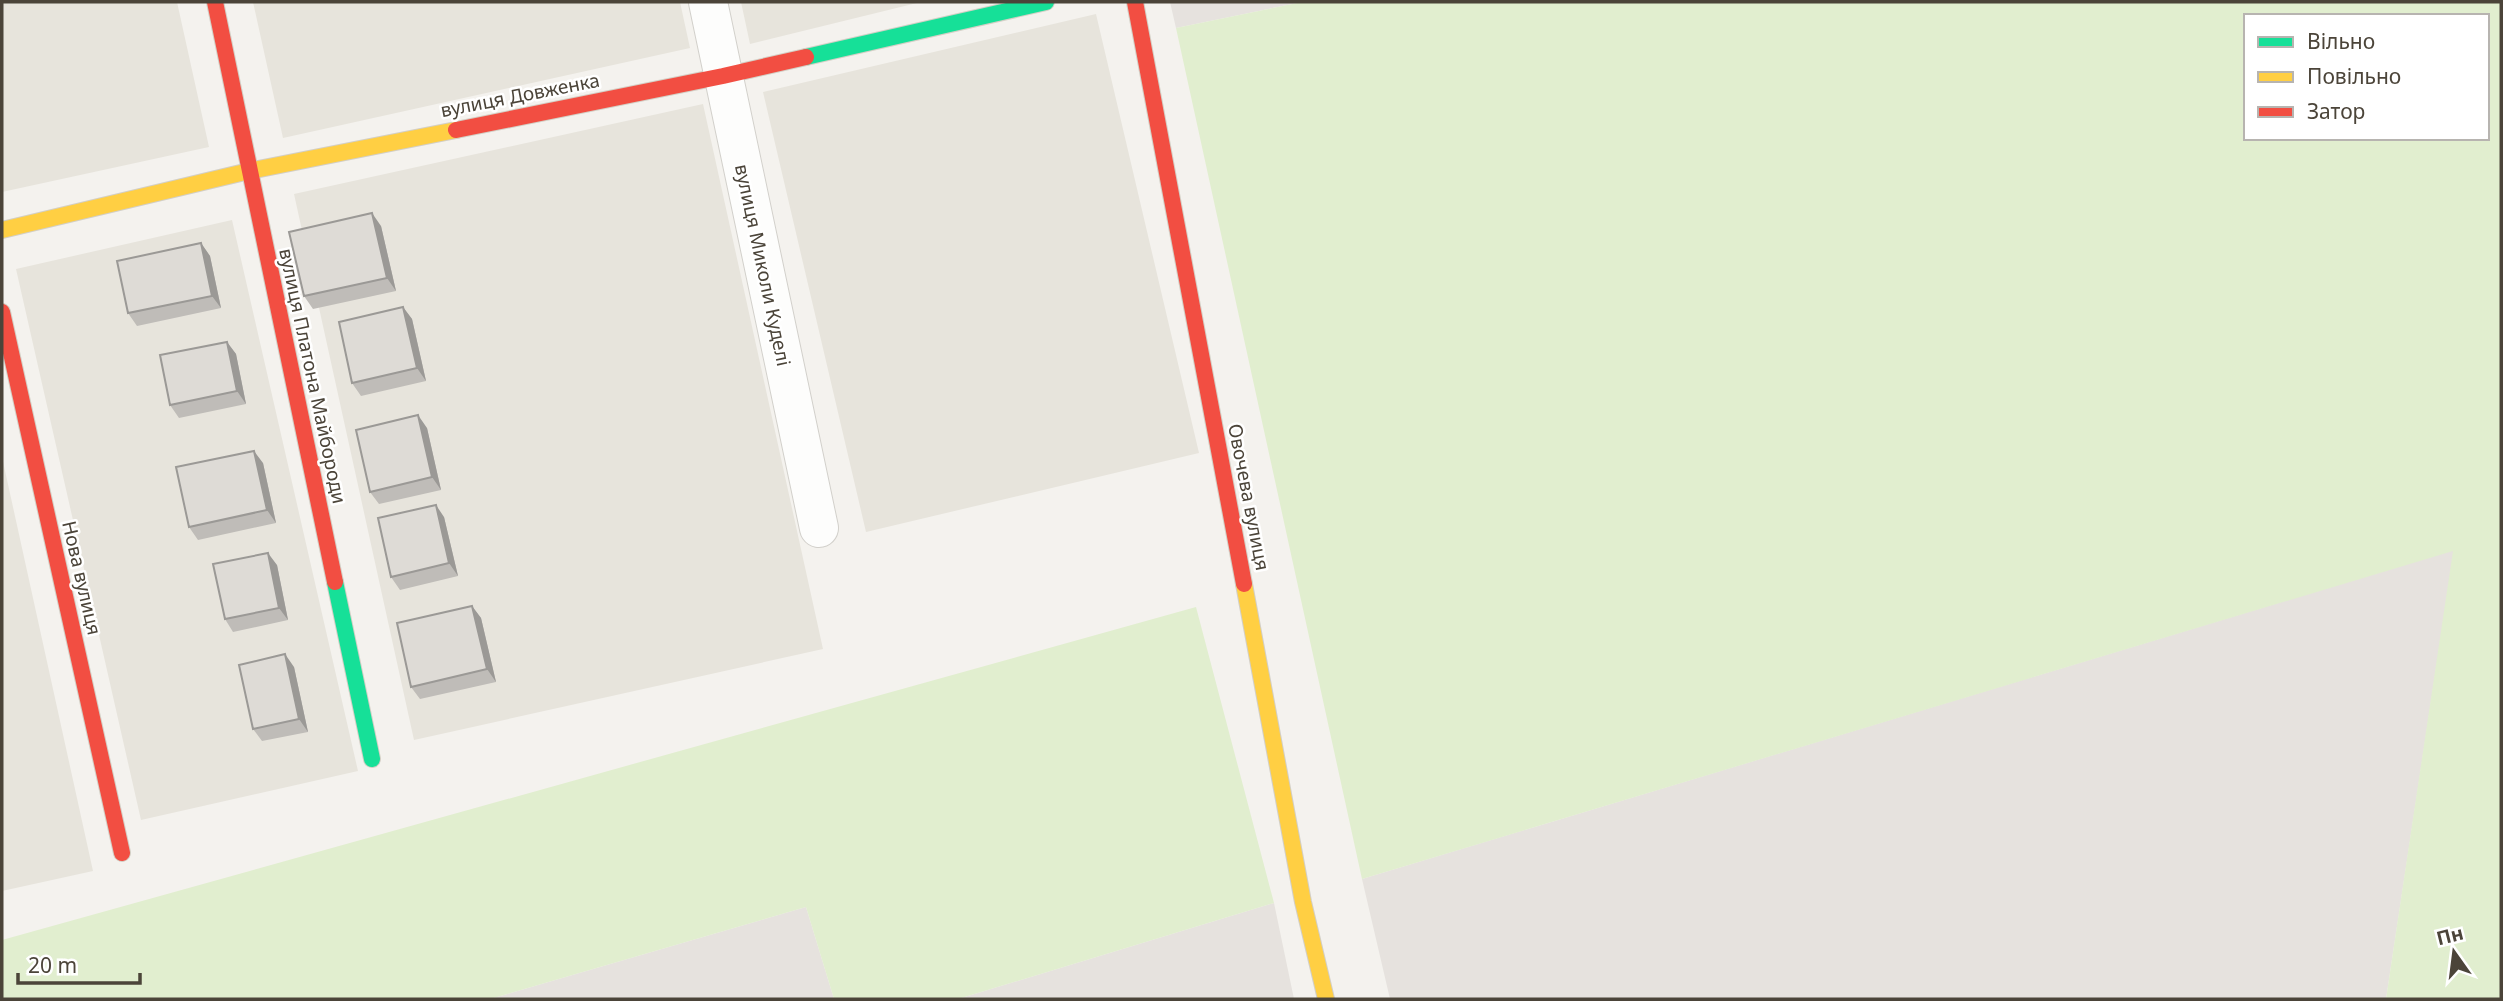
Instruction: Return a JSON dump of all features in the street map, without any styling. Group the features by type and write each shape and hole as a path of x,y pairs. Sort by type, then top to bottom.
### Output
{"street":[{"name":"вулиця Платона Майбороди","path":"215,2 372,759"},
{"name":"вулиця Миколи Куделі","path":"708,2 819,528"},
{"name":"вулиця Довженка","path":"2,230 249,171 723,76 1046,2"},
{"name":"Овочева вулиця","path":"1135,2 1298,875 1326,999"},
{"name":"Нова вулиця","path":"2,313 122,853"}],"shaded area":[{"path":"2,2 177,2 209,147 2,192"},
{"path":"253,2 680,2 690,48 283,138"},
{"path":"741,2 921,2 750,44"},
{"path":"1170,2 1302,2 1176,28"},
{"path":"1096,14 1199,453 866,532 763,92"},
{"path":"703,104 823,649 414,740 294,194"},
{"path":"232,220 358,771 141,820 16,269"},
{"path":"2,457 93,871 2,891"},
{"path":"2454,550 2386,999 1390,999 1362,879"},
{"path":"1274,903 1294,999 958,999"},
{"path":"806,907 834,999 490,999"}],"green space":[{"path":"1302,2 2501,2 2501,999 2386,999 2453,551 1362,879 1176,28"},
{"path":"1196,607 1274,903 958,999 834,999 806,907 490,999 2,999 2,940"}],"building":[{"path":"372,213 387,278 304,296 289,232"},
{"path":"201,243 212,296 128,313 117,261"},
{"path":"403,307 417,368 352,383 339,322"},
{"path":"227,342 237,391 170,405 160,355"},
{"path":"418,415 432,477 370,492 356,430"},
{"path":"254,451 267,510 189,527 176,467"},
{"path":"436,505 449,563 391,577 378,518"},
{"path":"268,553 279,608 225,619 213,564"},
{"path":"472,606 487,669 411,687 397,623"},
{"path":"285,654 299,719 253,729 239,665"}],"traffic: fast":[{"path":"806,57 1046,2"},
{"path":"335,582 372,759"}],"traffic: slow":[{"path":"2,230 249,171 456,130"},
{"path":"1244,584 1303,902 1326,999"}],"traffic: jam":[{"path":"215,2 335,582"},
{"path":"1135,2 1244,584"},
{"path":"456,130 806,57"},
{"path":"2,312 122,853"}]}
